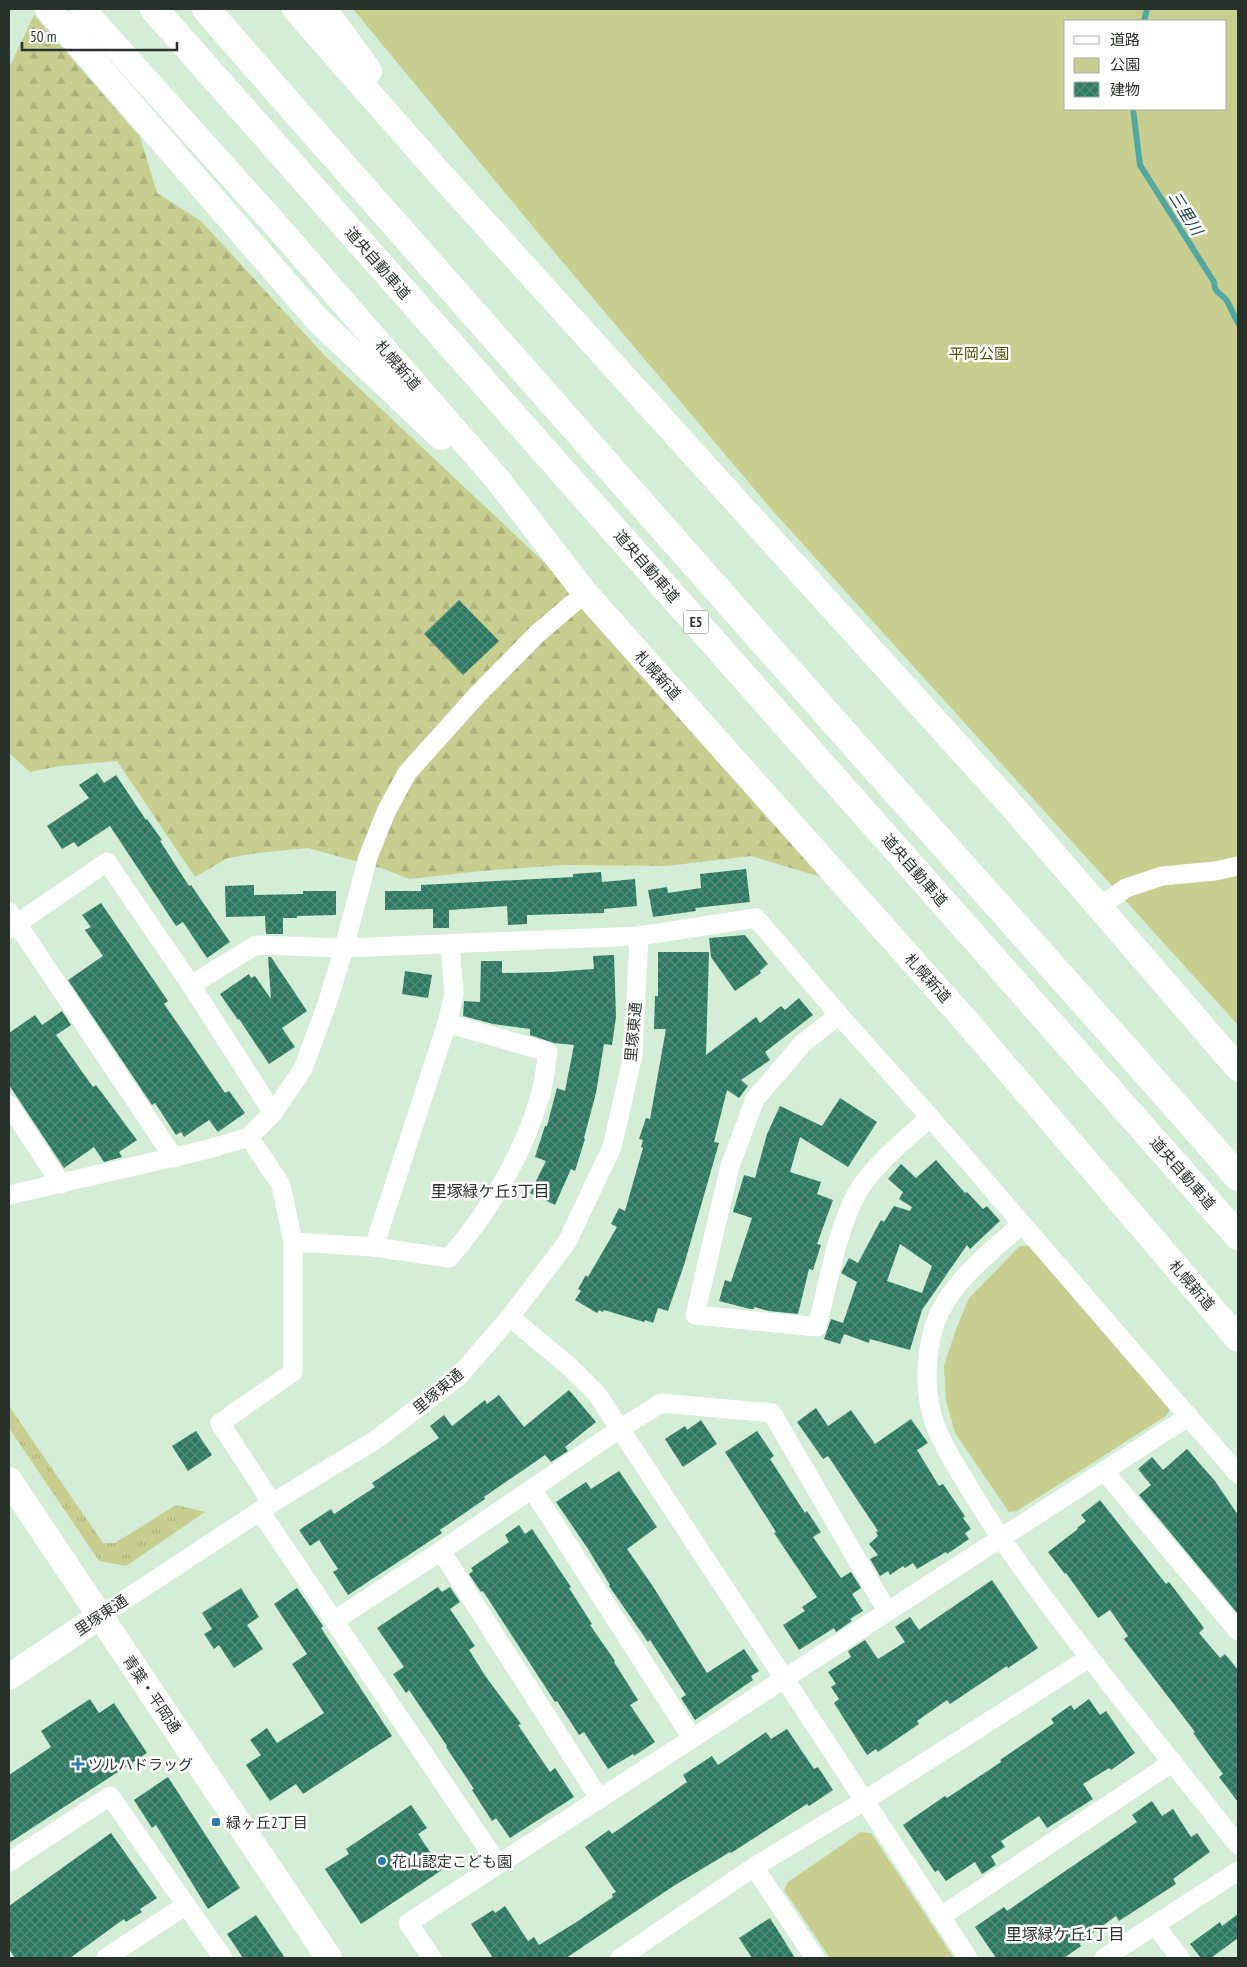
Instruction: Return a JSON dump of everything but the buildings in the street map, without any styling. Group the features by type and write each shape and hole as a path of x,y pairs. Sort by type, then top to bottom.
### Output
{"highway":[{"name":"道央自動車道","path":"154,9 1238,1236"},
{"name":"E5","path":"206,9 416,250 846,736 1077,993 1238,1177"}],"street":[{"path":"48,9 317,319 435,433 498,480"},
{"name":"札幌新道","path":"82,9 274,223 498,480 585,593 967,1022 1238,1339"},
{"path":"295,9 433,166 1012,806 1238,1068"},
{"path":"324,9 360,57 433,166"},
{"path":"9,1195 174,1158 248,1137 273,1113 303,1069 328,1001 368,857 386,812 407,773 477,695 530,641 585,593"},
{"path":"174,1158 11,921 107,862 191,985 273,1113"},
{"path":"1099,907 1126,888 1162,876 1215,871 1238,866"},
{"path":"191,985 256,945 344,948 640,936 756,918 1238,1474"},
{"name":"里塚東通","path":"9,1677 266,1507 377,1439 459,1376 510,1317 567,1242 612,1147 633,1055 640,936"},
{"path":"374,1246 447,1024 454,994 450,944"},
{"path":"839,1015 803,1043 755,1099 730,1166 695,1315 818,1327 841,1234 856,1194 879,1164 930,1117"},
{"path":"293,1242 374,1246 449,1258 496,1195 522,1142 541,1093 548,1052 447,1024"},
{"path":"9,1105 61,1184"},
{"path":"248,1137 281,1185 293,1242 292,1372 220,1423 266,1507 335,1620 498,1864"},
{"path":"1022,1224 975,1265 950,1294 933,1329 928,1367 928,1396 936,1426 948,1453 1000,1538 1089,1658 1238,1846"},
{"path":"510,1317 571,1368 597,1394 968,1958"},
{"path":"335,1620 661,1403 772,1413 887,1611"},
{"path":"432,1958 408,1923 1188,1416"},
{"path":"1104,1471 1238,1631"},
{"name":"青葉・平岡通","path":"9,1480 330,1958"},
{"path":"532,1489 692,1738"},
{"path":"440,1551 599,1798"},
{"path":"620,1958 754,1868 864,1801 1089,1658"},
{"path":"940,1917 1173,1762"},
{"path":"9,1862 110,1796 223,1958"},
{"path":"754,1868 814,1958"},
{"path":"1104,1958 1238,1871"},
{"path":"106,1958 186,1905"},
{"path":"1155,1925 1180,1958"}],"green space":[{"name":"平岡公園","path":"353,9 1238,9 1238,1025 772,510 544,240"},
{"path":"34,15 140,137 157,193 201,221 326,357 545,563 821,877 751,856 667,866 565,865 481,871 409,879 384,869 308,848 228,858 195,877 117,761 60,766 30,772 9,753 9,68"},
{"path":"1020,1246 1029,1246 1170,1409 1166,1416 1017,1511 1009,1512 955,1433 946,1401 944,1366 969,1298"},
{"path":"9,1406 103,1543 115,1543 176,1505 205,1512 126,1566 99,1561 9,1428"},
{"path":"861,1832 871,1833 954,1958 830,1958 784,1890 788,1882"}],"waterway":[{"name":"三里川","path":"1144,20 1147,9"},
{"name":"三里川","path":"1133,110 1140,165 1214,282 1215,289 1227,301 1238,323"}],"place":[{"name":"ツルハドラッグ","path":"78,1764"},
{"name":"緑ヶ丘2丁目","path":"216,1822"},
{"name":"花山認定こども園","path":"382,1861"}],"district":[{"name":"里塚緑ケ丘3丁目","path":"490,1191"},
{"name":"里塚緑ケ丘1丁目","path":"1065,1934"}]}
